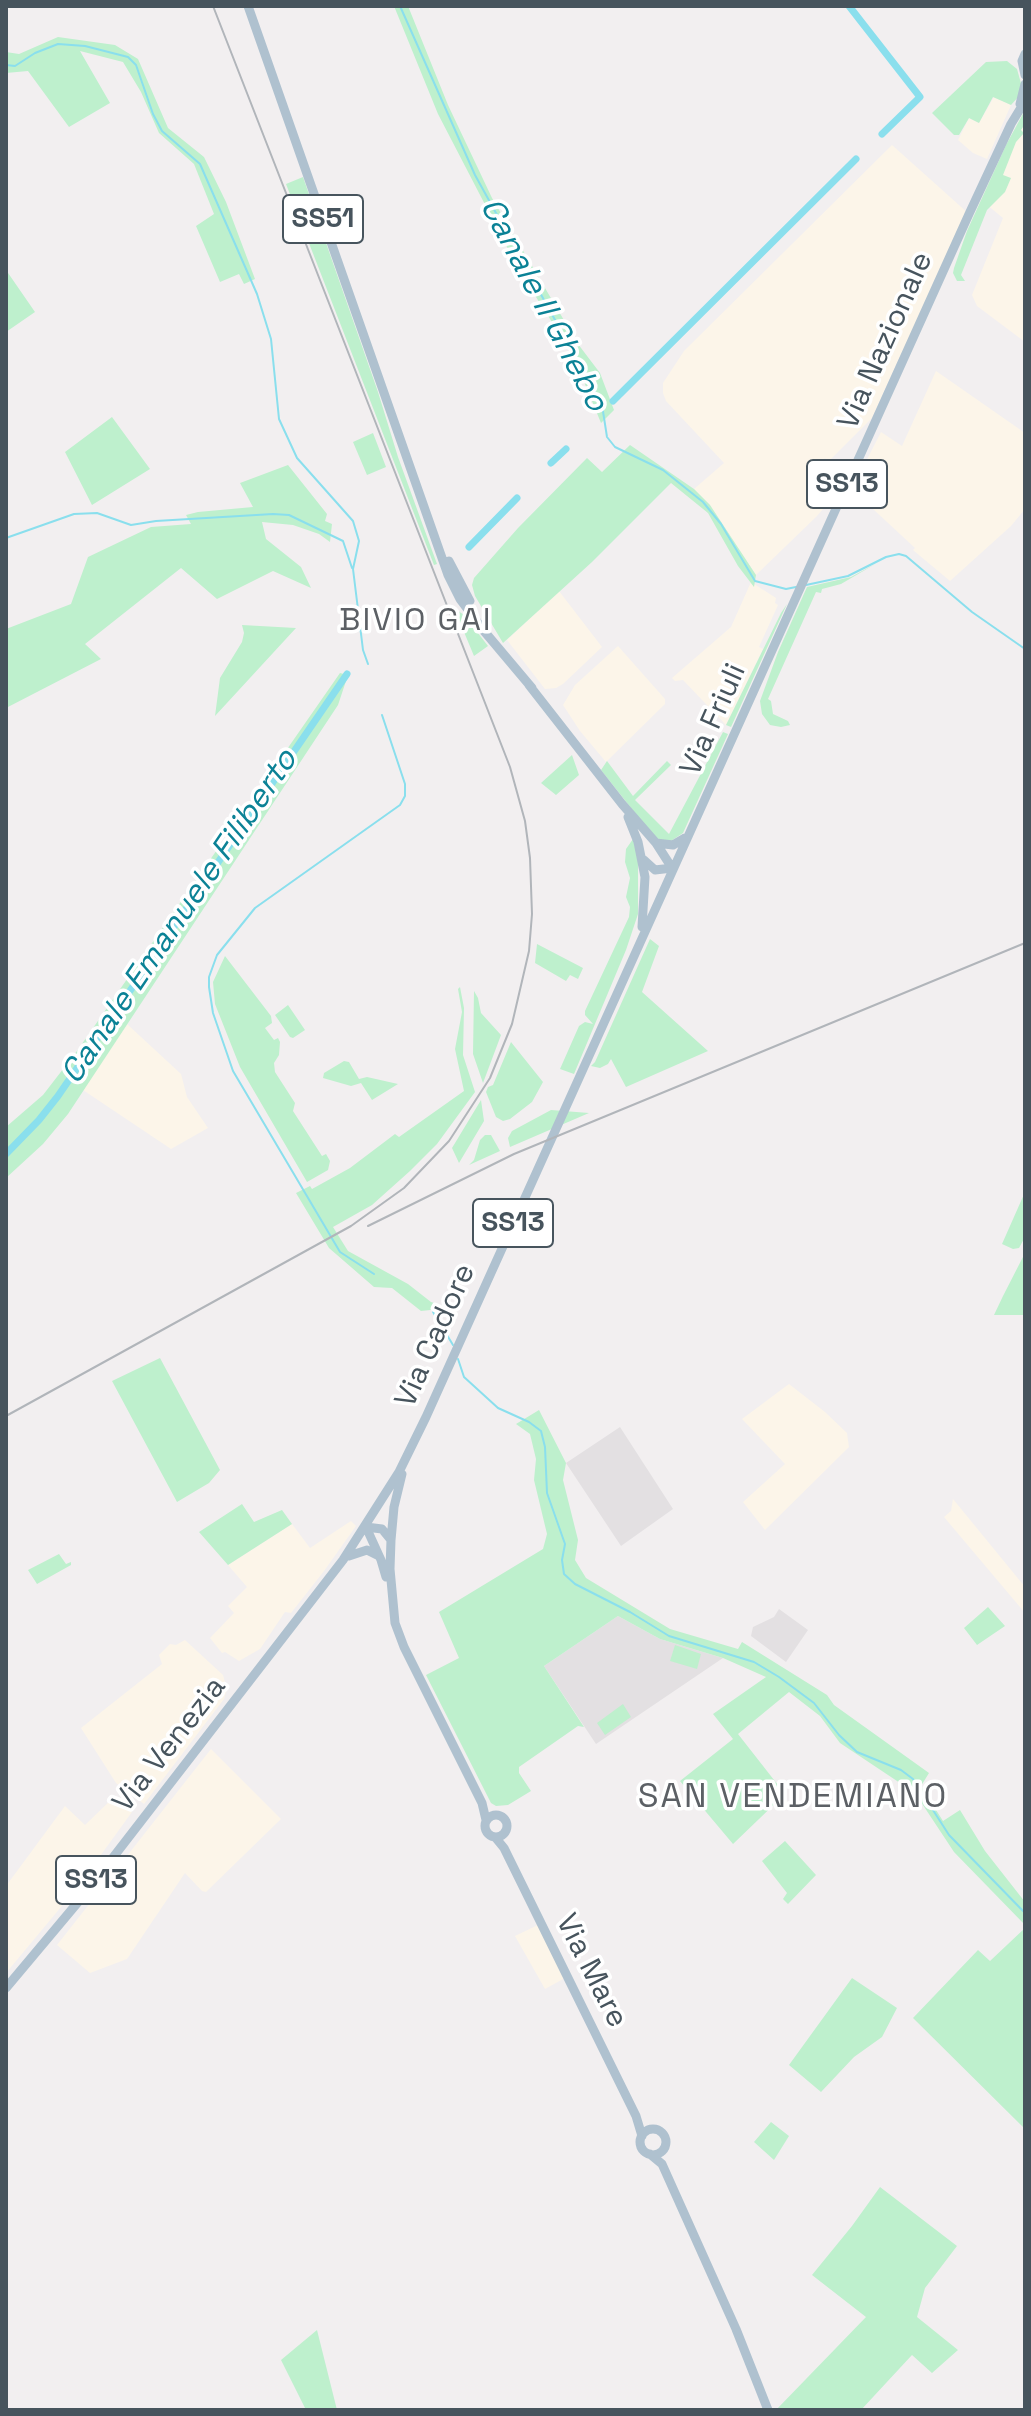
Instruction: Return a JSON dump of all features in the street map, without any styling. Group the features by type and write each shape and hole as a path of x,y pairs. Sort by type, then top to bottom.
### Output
{"main road":[{"name":"Via Cadore","path":"248,6 398,432 456,585 532,688 656,843 672,868 442,1382 407,1456 366,1527"},
{"path":"1025,54 1022,61 1025,75"},
{"name":"Via Nazionale","path":"799,591 1018,111 1025,84"},
{"name":"Via Nazionale","path":"1018,111 1025,101"},
{"name":"Via Friuli","path":"672,868 799,591"},
{"name":"Via Cadore","path":"622,804 641,857 646,895 639,942"},
{"path":"656,843 673,845 688,836"},
{"path":"641,857 655,870 672,868"},
{"path":"392,1604 394,1507 407,1456"},
{"path":"366,1527 382,1529 391,1540"},
{"path":"366,1527 381,1560 395,1623 404,1647 491,1818 487,1832 500,1835 507,1826 505,1820 491,1818"},
{"name":"Via Venezia","path":"6,1988 84,1895 366,1527"},
{"path":"343,1560 363,1550 374,1551 381,1560"},
{"name":"Via Mare","path":"500,1835 646,2133"},
{"name":"Via Mare","path":"646,2133 660,2131 664,2136 662,2164 736,2329 768,2410"},
{"name":"Via Mare","path":"646,2133 641,2147 662,2164"},
{"path":"650,2154 662,2150"}],"shaded area":[{"path":"994,97 1011,105 987,159 973,153 958,140 969,118 979,123"},
{"path":"1025,110 1025,342 977,306 972,295 1003,218 981,200"},
{"path":"892,145 969,214 914,338 902,352 872,418 828,462 825,458 822,462 826,476 822,480 831,500 756,575 710,505 694,489 724,463 666,401 663,383 684,351"},
{"path":"936,371 1025,433 1025,509 1011,526 950,581 913,550 915,548 859,496 861,488 854,485 881,432 902,446"},
{"path":"751,582 776,598 778,605 759,647 763,649 726,725 683,680 675,681 672,678 731,627"},
{"path":"559,591 602,647 563,684 545,689 507,640"},
{"path":"618,646 665,699 665,704 606,762 563,705 575,685"},
{"path":"127,1024 181,1074 187,1097 208,1128 171,1149 83,1090"},
{"path":"789,1384 847,1433 849,1447 765,1530 743,1502 785,1464 742,1419"},
{"path":"620,1427 673,1509 621,1546 566,1463"},
{"path":"953,1499 1025,1587 1025,1613 944,1517 951,1511"},
{"path":"351,1521 356,1526 291,1613 285,1612 260,1649 239,1661 222,1653 210,1638 234,1613 228,1606 247,1587 228,1565 292,1524 310,1548"},
{"path":"779,1609 808,1630 786,1662 751,1636 753,1627 774,1617"},
{"path":"618,1616 660,1639 723,1658 596,1744 544,1666"},
{"path":"185,1640 223,1675 227,1689 224,1699 144,1804 116,1783 81,1728 162,1664 159,1655 170,1644 176,1645"},
{"path":"211,1749 281,1819 206,1892 185,1873 127,1959 90,1973 57,1945"},
{"path":"115,1796 132,1812 82,1881 76,1877 67,1889 66,1901 6,1973 6,1886 65,1806 85,1825"},
{"path":"540,1924 567,1977 545,1989 515,1936"}],"green space":[{"path":"394,6 408,6 448,105 492,198 578,344 600,373 614,410 601,423 573,355 520,272 438,114"},
{"path":"58,37 115,45 138,59 168,128 204,157 226,202 255,279 244,284 239,274 220,282 196,226 214,214 194,164 159,133 141,92 123,62 80,51 110,103 69,127 28,71 6,73 6,52 19,54"},
{"path":"1007,61 1017,69 1022,87 1020,95 1011,105 993,97 979,123 969,118 959,135 954,135 932,113 986,62"},
{"path":"1025,110 1025,124 1021,130 1024,133 1016,142 1003,175 1011,178 1005,192 987,210 961,275 965,281 957,281 954,268 967,231"},
{"path":"303,177 437,564 434,565 286,184"},
{"path":"6,270 35,312 6,332"},
{"path":"112,417 150,469 92,505 65,452"},
{"path":"373,433 386,467 367,475 353,442"},
{"path":"630,445 694,489 710,505 756,575 754,587 738,566 708,513 671,483 592,562 503,643 475,596 474,578 587,458 602,472"},
{"path":"288,465 327,514 325,521 332,524 330,542 319,534 293,525 262,522 266,539 301,567 311,588 273,571 217,599 181,568 85,644 101,659 6,708 6,629 71,604 88,557 151,527 191,524 186,515 253,507 240,483"},
{"path":"877,563 841,584 822,589 821,593 816,592 768,699 773,714 790,725 770,725 762,714 760,701 807,587 851,577"},
{"path":"787,604 731,727 726,725 781,613"},
{"path":"454,608 464,615 488,646 474,656"},
{"path":"242,625 296,628 215,716 220,678 242,642"},
{"path":"340,673 348,675 338,705 68,1114 43,1144 6,1178 6,1127 43,1095 77,1051"},
{"path":"723,732 728,734 683,833 668,843 654,837 601,770 607,761 633,796 667,761 671,765 635,800 669,834"},
{"path":"572,755 579,775 556,795 541,783"},
{"path":"633,839 638,860 638,914 574,1074 560,1069 579,1026 585,1022 593,1024 585,1011 629,917 630,907 626,897 630,878 625,862 626,849"},
{"path":"650,939 659,946 642,992 708,1051 626,1087 611,1059 600,1068 591,1066"},
{"path":"537,944 583,968 578,979 570,975 566,981 535,963"},
{"path":"225,956 271,1016 272,1023 265,1028 274,1040 278,1038 280,1042 279,1055 274,1063 275,1072 295,1103 293,1111 322,1156 326,1154 330,1161 328,1170 307,1182 240,1067 215,1004 213,982"},
{"path":"460,987 464,1008 463,1055 475,1092 437,1144 410,1171 372,1205 333,1227 348,1251 408,1284 431,1302 449,1308 421,1311 392,1288 374,1287 329,1248 296,1193 310,1186 312,1189 350,1168 395,1134 399,1137 464,1091 455,1049 462,1012"},
{"path":"474,991 481,1013 501,1035 483,1083 473,1054"},
{"path":"288,1005 305,1030 293,1038 275,1015"},
{"path":"511,1042 543,1082 532,1102 503,1121 496,1117 486,1092 493,1085"},
{"path":"344,1061 349,1062 359,1079 367,1077 398,1084 372,1100 361,1083 351,1086 323,1078 324,1073"},
{"path":"481,1100 484,1121 459,1163 452,1148"},
{"path":"551,1110 589,1113 510,1147 508,1138 512,1131"},
{"path":"485,1135 491,1135 500,1151 469,1165 474,1160 480,1140"},
{"path":"1025,1192 1025,1237 1019,1248 1013,1249 1002,1244"},
{"path":"1025,1253 1025,1315 994,1315 1003,1296"},
{"path":"160,1358 220,1470 209,1483 177,1502 112,1381"},
{"path":"539,1410 566,1463 563,1480 578,1540 575,1560 586,1578 670,1629 738,1649 742,1642 827,1695 834,1705 929,1773 921,1786 943,1821 960,1810 985,1851 1025,1902 1025,1925 954,1852 915,1793 840,1743 820,1716 789,1692 738,1734 785,1794 733,1844 680,1781 733,1739 713,1714 766,1677 723,1658 660,1639 618,1616 544,1666 584,1727 578,1726 519,1767 519,1773 531,1791 508,1805 491,1803 426,1675 459,1658 439,1612 543,1549 547,1534 534,1480 536,1459 530,1434 516,1424"},
{"path":"242,1504 254,1522 282,1510 292,1524 228,1565 199,1532"},
{"path":"59,1554 66,1564 71,1562 71,1565 37,1584 28,1570"},
{"path":"988,1607 1005,1626 977,1645 964,1628"},
{"path":"675,1645 701,1654 697,1669 670,1661"},
{"path":"623,1704 631,1717 605,1735 597,1723"},
{"path":"785,1841 816,1875 788,1904 783,1899 787,1893 762,1861"},
{"path":"1025,1928 1025,2129 913,2018 978,1950 990,1961"},
{"path":"852,1978 897,2008 882,2037 854,2057 821,2092 789,2065"},
{"path":"771,2122 789,2136 774,2160 754,2142"},
{"path":"880,2187 957,2246 925,2288 917,2317 958,2350 932,2373 912,2355 861,2410 776,2410 866,2317 812,2275"},
{"path":"317,2330 337,2410 306,2410 281,2360"}],"waterway":[{"name":"Canale Il Ghebo","path":"400,6 475,175 602,405 607,437 615,447 663,470 703,502 721,524 755,581 786,589 796,587"},
{"name":"Canale Emanuele Filiberto","path":"849,6 920,97 882,134"},
{"path":"6,65 15,66 35,53 58,44 85,46 128,57 136,65 162,131 200,164 257,294 271,339 279,419 297,458 353,521 359,541 353,569 363,650 368,664"},
{"name":"Canale Emanuele Filiberto","path":"613,401 856,159"},
{"name":"Canale Emanuele Filiberto","path":"551,463 566,449"},
{"name":"Canale Emanuele Filiberto","path":"469,547 517,498"},
{"path":"6,538 74,514 97,513 131,525 156,521 289,515 343,541 352,568"},
{"name":"Canale Il Ghebo","path":"806,585 848,576 886,557 906,556 972,612 1025,649"},
{"name":"Canale Emanuele Filiberto","path":"6,1154 58,1096 347,674"},
{"path":"374,1274 340,1252 233,1071 213,1013 209,977 217,955 255,908 400,805 405,796 405,784 382,715"},
{"path":"433,1312 453,1345"},
{"path":"458,1359 464,1377 498,1408 541,1431 545,1447 547,1493 565,1544 562,1560 564,1574 575,1584 669,1636 754,1662 779,1677 814,1703 857,1752 901,1770 913,1779 949,1835 1025,1913"}],"railway":[{"path":"6,1416 351,1226 404,1188 449,1141 490,1078 512,1024 529,951 532,914 530,858 525,821 510,767 213,6"},
{"path":"368,1226 514,1154 1025,943"}],"district":[{"name":"BIVIO GAI","path":"416,621"},
{"name":"SAN VENDEMIANO","path":"793,1798"}]}
